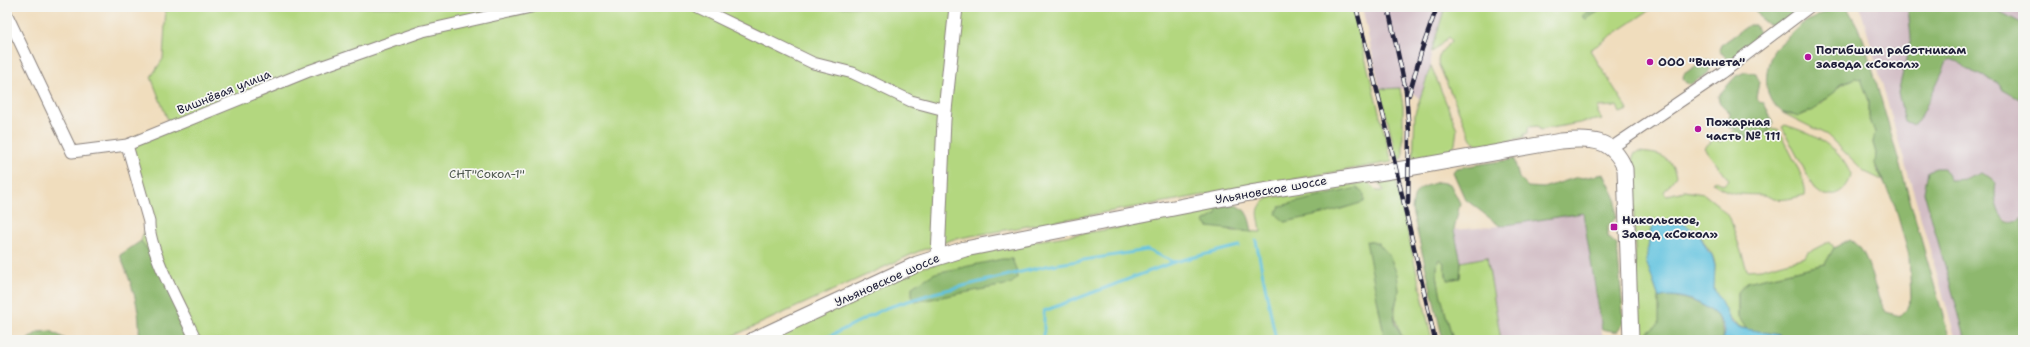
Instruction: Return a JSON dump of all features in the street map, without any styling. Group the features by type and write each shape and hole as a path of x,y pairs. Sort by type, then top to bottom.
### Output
{"main road":[{"name":"Ульяновское шоссе","path":"753,340 918,264 965,249 1250,193 1397,170 1561,141 1590,140 1611,148"},
{"path":"1611,148 1622,161 1626,178 1631,340"}],"street":[{"name":"Вишнёвая улица","path":"7,15 72,152 127,146 309,71 423,31 531,7"},
{"path":"697,7 813,62 853,73 911,100 945,110"},
{"path":"938,257 945,110 956,7"},
{"path":"1611,148 1722,73 1809,7"},
{"path":"127,146 149,222 148,232 159,260 196,340"}],"shaded area":[{"path":"1362,7 1445,7 1431,53 1431,66 1420,99 1410,91 1400,88 1380,89"},
{"path":"1860,7 2023,7 2023,217 2018,221 2011,222 2004,219 1999,213 1994,198 1996,184 1992,177 1981,173 1959,181 1926,178 1924,193 1966,340 1956,340"},
{"path":"1583,213 1603,340 1501,340 1487,257 1461,262 1454,230 1500,226"}],"green space":[{"name":"СНТ\"Сокол-1\"","path":"166,7 1352,7 1392,162 954,239 917,252 724,340 191,340 156,261 141,241 148,219 126,142 169,123 151,77 163,59"},
{"path":"1445,7 1596,7 1586,12 1586,19 1606,7 1654,7 1590,50 1628,110 1620,113 1617,106 1598,107 1598,113 1602,119 1540,130 1538,126 1528,127 1528,133 1524,134 1524,137 1489,146 1476,143 1471,139 1438,63 1439,56 1444,48 1452,41 1449,37 1431,53"},
{"path":"1596,7 1606,7 1586,19 1582,16"},
{"path":"1753,7 1802,7 1782,22 1772,26 1763,21"},
{"path":"1832,7 1847,7 1862,35 1950,340 1777,340 1780,335 1747,330 1738,316 1738,292 1747,282 1825,264 1834,248 1850,239 1861,249 1864,255 1878,295 1886,312 1900,316 1906,310 1911,298 1909,256 1895,206 1875,164 1876,153 1873,143 1875,132 1869,117 1869,101 1861,79 1856,78 1841,83 1835,92 1821,102 1814,110 1798,116 1790,113 1783,113 1772,102 1767,90 1769,61 1775,49 1802,24"},
{"path":"1908,7 1991,7 2023,24 2023,101 2003,90 1997,82 1966,69 1959,62 1952,60 1947,62 1919,121 1914,125 1905,121 1898,93 1911,38"},
{"path":"1749,25 1755,25 1760,35 1759,40 1734,60 1729,61 1719,50 1721,45"},
{"path":"1704,60 1709,60 1712,64 1708,73 1691,84 1686,83 1683,79 1684,74"},
{"path":"1431,66 1457,129 1455,144 1452,149 1443,154 1413,161 1415,113"},
{"path":"1745,72 1756,74 1759,82 1756,98 1759,102 1764,103 1773,123 1767,132 1753,140 1740,131 1729,128 1728,123 1730,113 1719,102 1718,96 1736,76"},
{"path":"1856,78 1861,78 1869,101 1869,117 1875,132 1873,143 1876,153 1876,169 1884,181 1865,172 1827,135 1783,113 1799,115 1809,112 1825,100 1841,84"},
{"path":"1400,88 1403,106 1403,158 1399,160 1397,159 1380,89"},
{"path":"1785,125 1824,142 1840,156 1851,175 1846,186 1842,190 1831,195 1826,195 1815,190 1782,127"},
{"path":"1737,128 1748,139 1753,140 1767,132 1770,128 1774,130 1778,129 1800,172 1805,189 1805,195 1786,199 1774,199 1764,195 1730,192 1718,187 1712,182 1715,180 1723,185 1729,180 1704,148 1714,139 1721,142"},
{"path":"1639,152 1663,156 1674,169 1676,176 1664,192 1667,195 1684,191 1704,194 1719,206 1730,218 1747,270 1761,269 1805,257 1807,253 1830,241 1834,248 1825,264 1747,282 1738,293 1738,316 1747,329 1741,327 1730,319 1721,307 1715,294 1714,260 1702,238 1651,229 1646,261 1659,298 1660,325 1648,332 1648,340 1638,340 1632,160 1634,154"},
{"path":"1514,159 1519,178 1528,187 1543,188 1578,177 1583,178 1604,174 1616,199 1616,218 1608,226 1608,237 1617,245 1624,323 1617,332 1602,329 1583,213 1500,226 1465,199 1453,172 1456,168"},
{"path":"1936,168 1944,168 1951,180 1967,179 1981,173 1992,178 1996,184 1995,191 1997,207 2000,214 2009,222 2016,222 2023,217 2023,340 1966,340 1924,192 1928,171"},
{"path":"1393,177 1396,180 1432,340 1404,340 1395,316 1399,290 1367,242 1385,340 766,340 924,267 997,247 1141,224 1216,206 1218,214 1204,222 1208,227 1222,227 1233,231 1261,232 1258,213 1260,206 1269,198 1368,182 1377,191 1384,191 1377,180"},
{"path":"1438,182 1450,184 1460,203 1454,230 1461,262 1460,278 1447,280 1444,263 1439,259 1437,266 1439,286 1453,340 1443,340 1412,210 1414,197 1418,190"},
{"path":"1357,188 1364,194 1364,202 1328,213 1285,222 1276,214 1280,206"},
{"path":"1235,205 1246,212 1252,232 1208,227 1204,222 1217,214 1216,206"},
{"path":"141,241 156,261 191,340 139,340 139,317 135,296 120,255"},
{"path":"1366,241 1378,243 1389,255 1397,274 1399,290 1394,310 1395,324 1404,340 1385,340"},
{"path":"1487,257 1501,340 1453,340 1437,275 1439,258 1444,263 1447,280 1460,278 1461,262"},
{"path":"1002,259 1012,259 1016,269 1017,278 1011,284 915,302 912,297 912,287 935,273"},
{"path":"1666,295 1686,299 1705,307 1713,313 1720,320 1723,329 1723,340 1648,340 1648,332 1659,324 1659,298"},
{"path":"51,331 67,340 27,340 38,332"}],"water":[{"path":"1675,220 1680,221 1699,234 1708,251 1712,255 1715,266 1714,289 1732,323 1741,328 1780,335 1777,340 1723,340 1725,331 1722,323 1708,308 1687,299 1667,296 1659,298 1646,261 1651,229 1654,224"}],"waterway":[{"path":"1256,241 1276,340"},
{"path":"1044,340 1044,311 1174,262 1239,246"},
{"path":"822,340 886,308 934,293 1046,266 1147,250 1174,262"}],"railway":[{"path":"1356,7 1389,138 1435,340"},
{"path":"1388,7 1406,91 1409,133 1408,203"},
{"path":"1409,95 1422,49 1437,7"}],"place":[{"name":"Погибшим работникам завода «Сокол»","path":"1808,57"},
{"name":"ООО \"Винета\"","path":"1650,62"},
{"name":"Пожарная часть № 111","path":"1698,129"},
{"name":"Никольское, Завод «Сокол»","path":"1614,227"}]}
